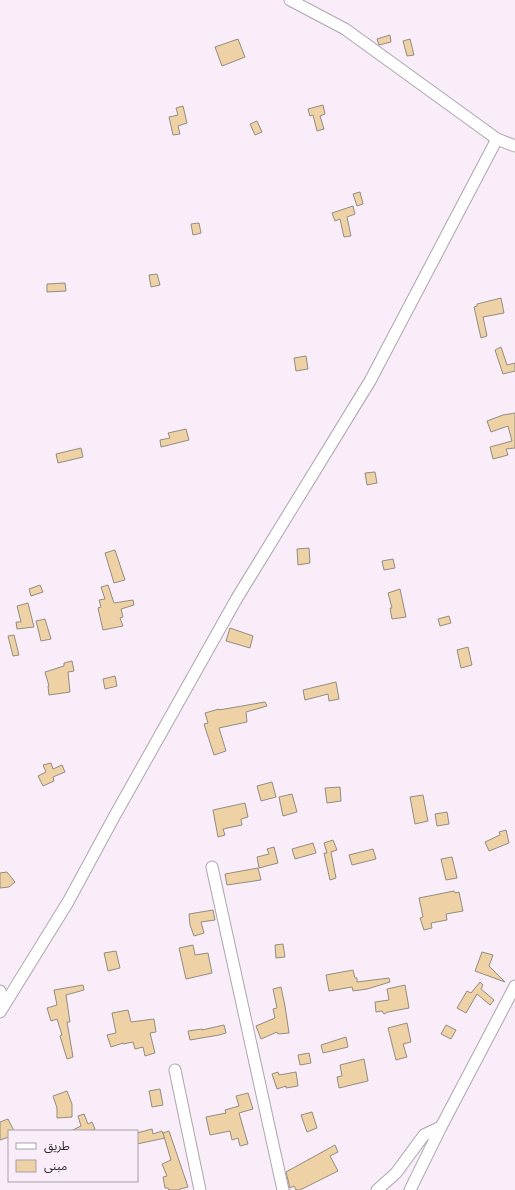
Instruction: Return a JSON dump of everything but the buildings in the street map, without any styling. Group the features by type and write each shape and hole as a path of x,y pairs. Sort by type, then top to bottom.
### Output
{"street":[{"path":"290,0 345,29 497,139 515,146"},
{"path":"2,1009 68,902 237,598 370,381 497,139"},
{"path":"212,867 283,1190"},
{"path":"410,1190 441,1127 515,986"},
{"path":"0,991 2,1009"},
{"path":"175,1070 200,1190"},
{"path":"377,1190 396,1173 424,1135 441,1127"}]}
